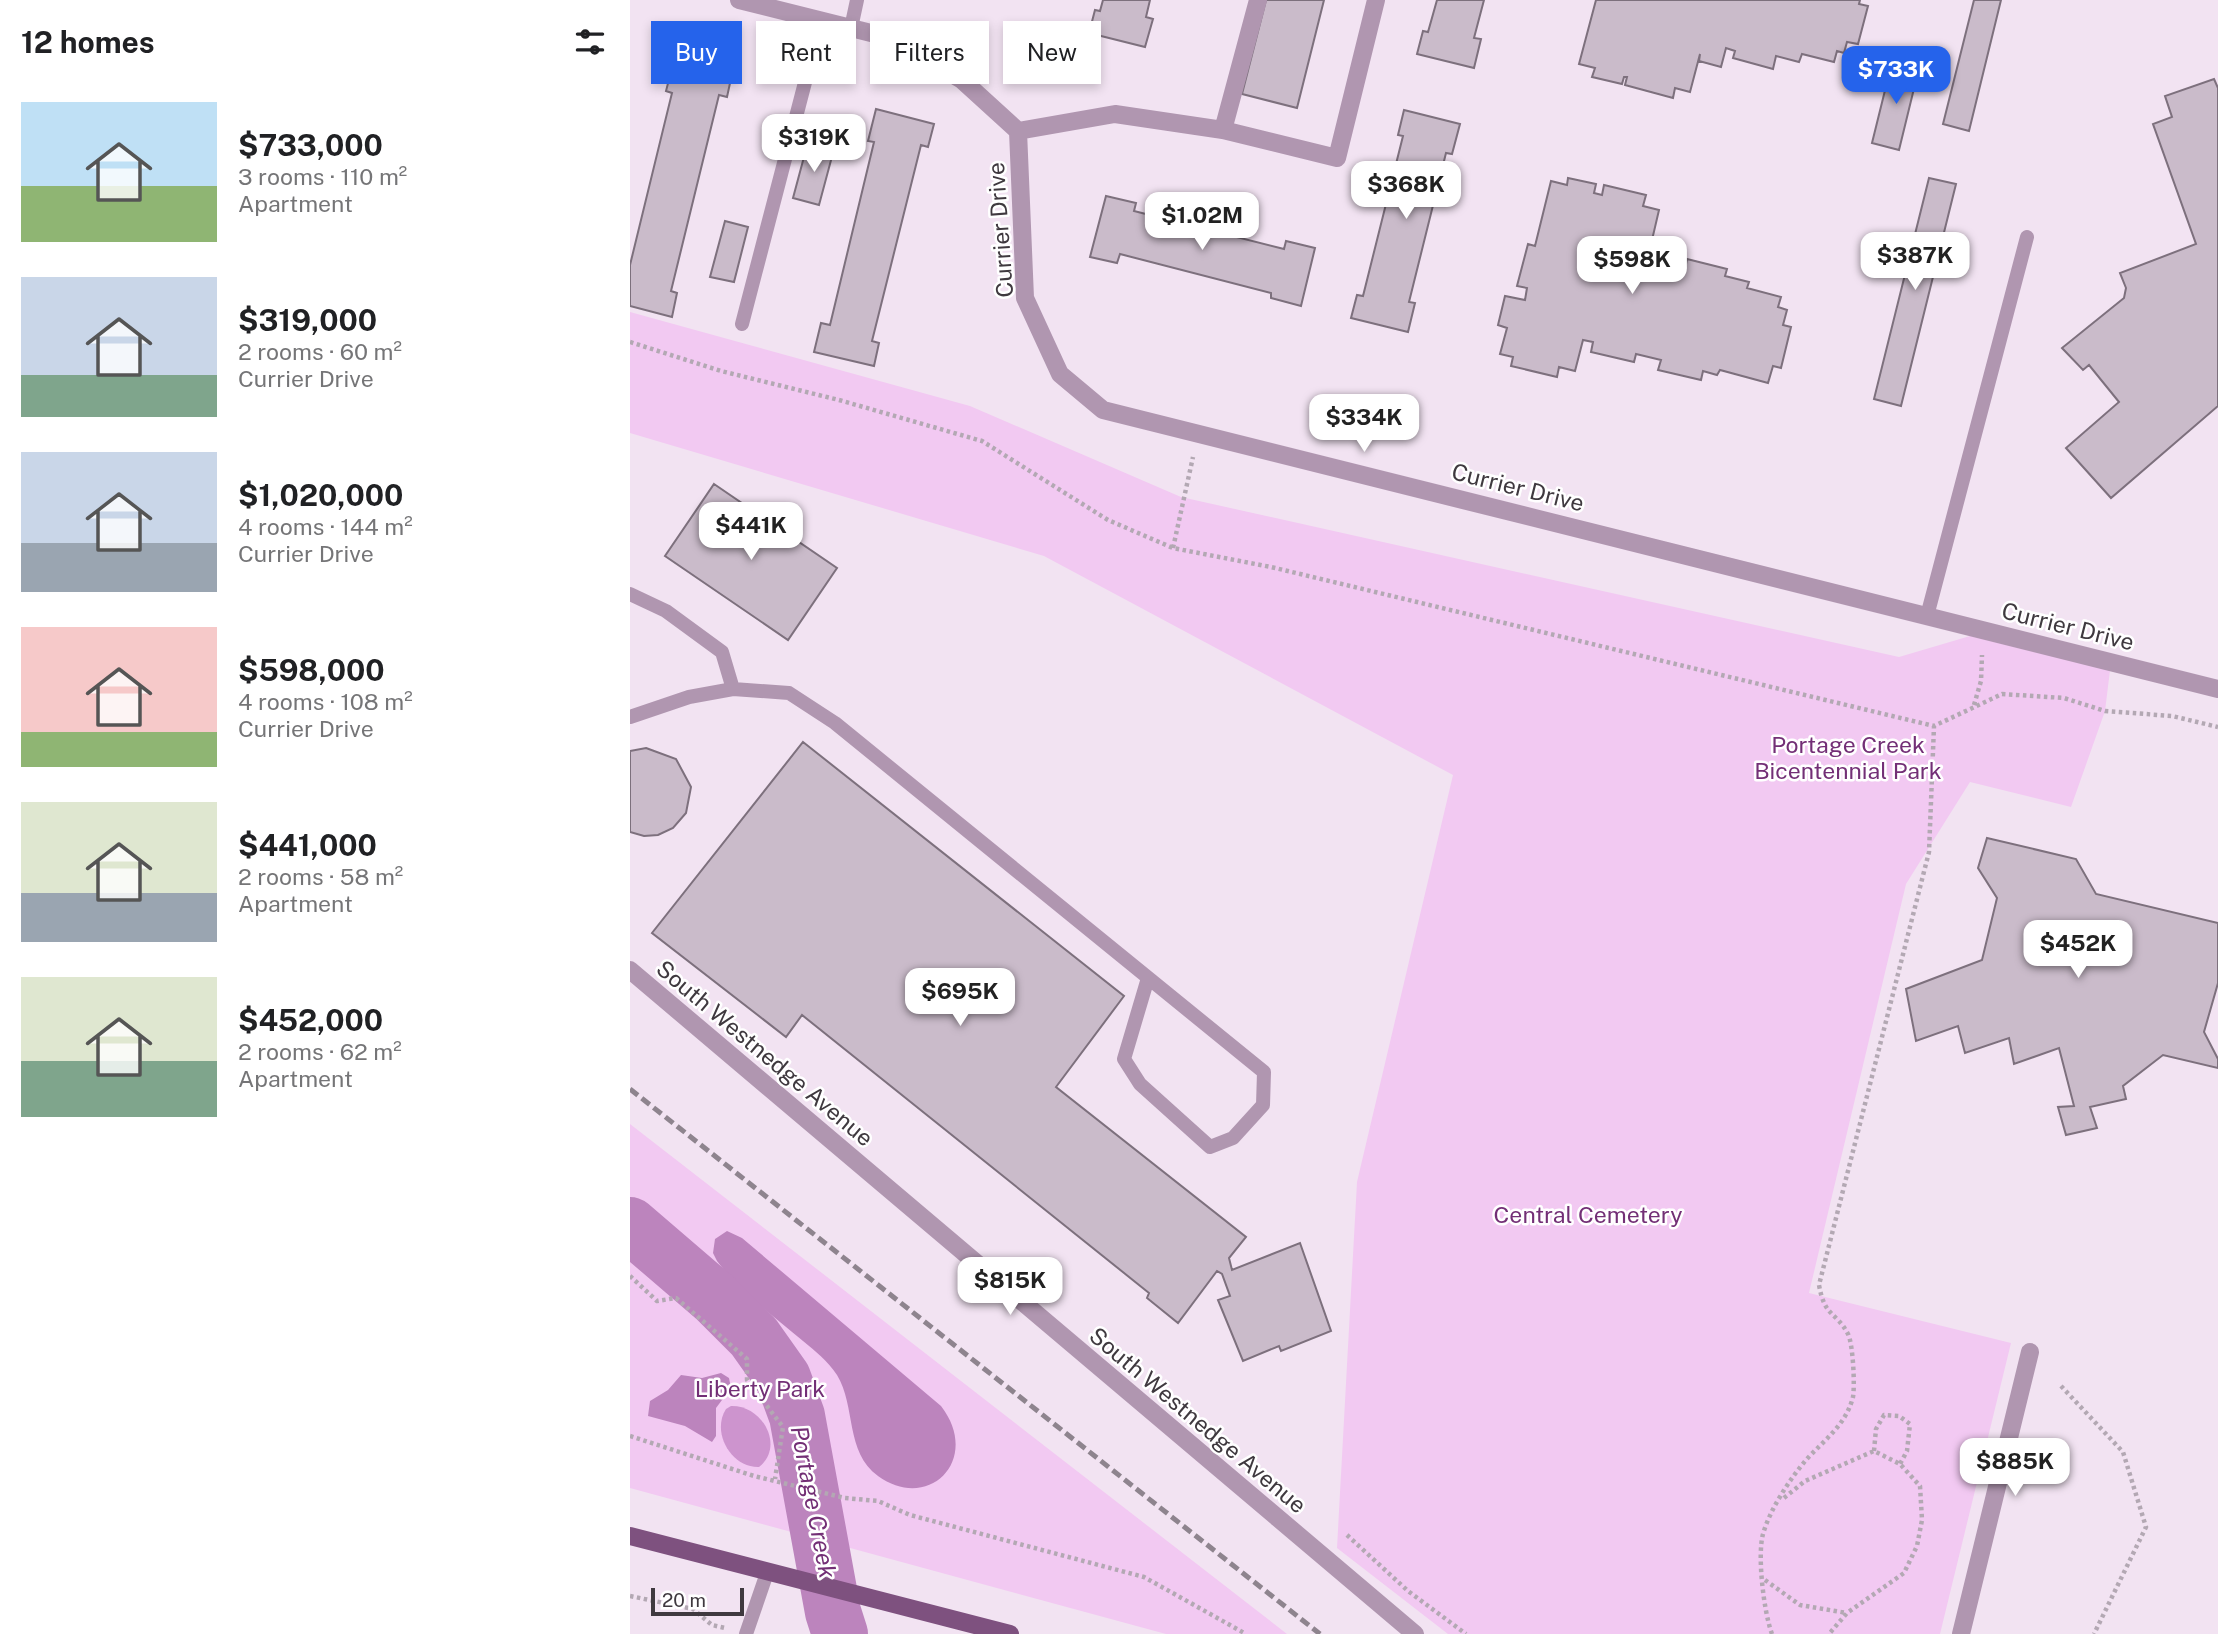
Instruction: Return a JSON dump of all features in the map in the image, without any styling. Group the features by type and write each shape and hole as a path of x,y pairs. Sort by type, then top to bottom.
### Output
{"main road":[{"path":"630,1535 1010,1634"}],"street":[{"name":"Currier Drive","path":"739,0 825,21"},
{"path":"1223,130 1258,0"},
{"name":"Currier Drive","path":"1018,131 1115,114 1223,130 1337,158 1376,0"},
{"name":"Currier Drive","path":"856,29 891,38 962,80 1018,131 1025,298 1060,374 1103,410 2218,689"},
{"name":"South Westnedge Avenue","path":"630,970 1415,1634"},
{"path":"1961,1634 2030,1352"}],"lane":[{"path":"852,21 857,0"},
{"path":"743,324 821,20"},
{"path":"1927,616 2027,237"},
{"path":"630,594 666,611 722,652 733,689"},
{"path":"630,718 690,696 733,689 789,693 835,723 1149,978 1264,1072 1263,1105 1233,1138 1210,1147 1140,1084 1124,1059 1149,978"},
{"path":"746,1634 768,1570"}],"path":[{"path":"630,342 721,371 839,400 982,441 1108,520 1173,548 1271,567 1934,726 2002,694 2064,698 2105,711 2172,716 2218,727"},
{"path":"1173,548 1198,433"},
{"path":"1974,706 1981,681 1987,631"},
{"path":"1772,1634 1764,1580 1763,1535 1780,1501 1806,1460 1838,1428 1853,1396 1849,1335 1823,1306 1819,1285 1929,852 1934,726"},
{"path":"630,1276 657,1301 676,1298 747,1359 747,1380 783,1427 775,1479"},
{"path":"2061,1386 2123,1452 2146,1527 2094,1634"},
{"path":"1874,1451 1876,1429 1884,1415 1899,1416 1910,1424 1907,1451 1900,1464"},
{"path":"630,1436 754,1476 845,1498 878,1501 910,1515 1144,1577 1246,1634"},
{"path":"1780,1501 1805,1481 1874,1451"},
{"path":"1829,1634 1847,1613 1904,1573 1917,1546 1922,1520 1920,1486 1900,1464 1874,1451"},
{"path":"1346,1535 1408,1591 1466,1634"},
{"path":"1764,1580 1800,1605 1847,1613"},
{"path":"630,1596 693,1609 712,1625 746,1634"}],"green space":[{"path":"630,312 970,406 1181,497 1899,657 1987,631 2111,662 2105,711 2071,807 1970,782 1906,884 1809,1293 2011,1343 1940,1634 1448,1634 1337,1548 1357,1182 1453,775 1044,556 630,433"},
{"name":"Liberty Park","path":"630,1124 1287,1634 1166,1634 630,1488"}],"shaded area":[{"path":"727,1231 742,1238 941,1406 952,1426 956,1444 953,1461 944,1475 931,1484 915,1488 897,1486 878,1476 868,1466 860,1454 847,1400 837,1375 817,1352 747,1293 717,1261 713,1253 715,1239"},
{"path":"721,1373 729,1378 731,1388 716,1408 716,1436 712,1442 685,1426 648,1416 650,1401 668,1390 681,1375 702,1378"},
{"path":"731,1406 753,1412 767,1429 770,1449 767,1459 759,1467 740,1462 726,1447 722,1438 722,1418 726,1409"}],"building":[{"path":"1103,0 1150,0 1146,17 1153,19 1145,47 1101,36 1101,21 1092,21 1095,10 1100,11"},
{"path":"1266,0 1324,0 1297,108 1242,94"},
{"path":"1437,0 1484,0 1474,38 1481,39 1474,68 1417,54 1423,31 1428,32"},
{"path":"1596,0 1860,0 1859,4 1868,6 1858,44 1847,42 1844,53 1837,51 1834,62 1802,54 1799,62 1776,56 1773,69 1733,58 1735,51 1726,48 1721,67 1699,61 1700,54 1690,92 1675,88 1673,98 1625,85 1627,77 1624,77 1622,84 1592,77 1595,68 1579,64"},
{"path":"1974,0 2001,0 1969,131 1943,124"},
{"path":"1892,62 1919,68 1899,150 1872,143"},
{"path":"2214,79 2218,88 2218,406 2111,498 2066,448 2119,402 2089,365 2083,370 2062,348 2124,298 2126,288 2120,273 2196,244 2153,124 2172,117 2165,96"},
{"path":"668,84 730,84 727,97 719,95 671,291 677,293 672,317 630,306 630,265 672,93 666,91"},
{"path":"876,109 934,124 928,147 921,145 872,341 879,343 874,366 814,352 821,323 830,325 874,142 868,141"},
{"path":"1404,110 1460,124 1452,154 1446,153 1409,302 1415,303 1408,332 1351,318 1357,295 1363,296 1403,136 1398,135"},
{"path":"808,142 834,149 819,205 793,198"},
{"path":"1568,178 1596,184 1594,193 1602,195 1604,185 1646,195 1643,206 1659,210 1652,240 1675,246 1671,266 1685,269 1687,259 1727,269 1725,276 1749,282 1747,288 1781,297 1778,307 1787,310 1783,325 1791,327 1781,368 1773,366 1768,383 1720,370 1717,375 1703,371 1701,380 1658,370 1661,360 1636,354 1634,362 1591,352 1593,342 1583,340 1575,371 1559,367 1557,377 1511,366 1513,357 1500,354 1507,328 1498,325 1505,296 1525,300 1527,288 1517,286 1528,244 1535,246 1551,181 1567,185"},
{"path":"1929,178 1956,184 1901,406 1874,399"},
{"path":"1106,196 1136,203 1134,211 1284,249 1286,241 1315,248 1301,306 1271,298 1271,293 1120,254 1117,263 1090,257"},
{"path":"725,221 748,227 734,282 710,277"},
{"path":"714,484 837,568 788,640 665,556"},
{"path":"803,742 1124,996 1056,1087 1246,1237 1229,1258 1232,1270 1300,1243 1331,1331 1281,1351 1279,1346 1243,1361 1218,1300 1230,1296 1222,1274 1217,1271 1178,1323 1147,1298 1149,1293 802,1015 786,1037 652,933"},
{"path":"646,748 676,759 691,787 686,813 673,828 658,835 644,836 630,832 630,751"},
{"path":"1987,838 2076,859 2096,894 2218,923 2218,983 2204,1032 2218,1059 2218,1068 2163,1055 2123,1086 2126,1099 2090,1107 2097,1128 2066,1135 2058,1107 2074,1106 2059,1048 2014,1064 2009,1038 1965,1053 1958,1026 1916,1041 1906,989 1982,960 1997,898 1978,868"}],"waterway":[{"name":"Portage Creek","path":"630,1225 715,1298 754,1337 783,1378 797,1416 833,1612 840,1634"}],"railway":[{"path":"630,1089 1320,1634"}],"park label":[{"name":"Portage Creek Bicentennial Park","path":"1848,757"},
{"name":"Central Cemetery","path":"1588,1214"}]}
